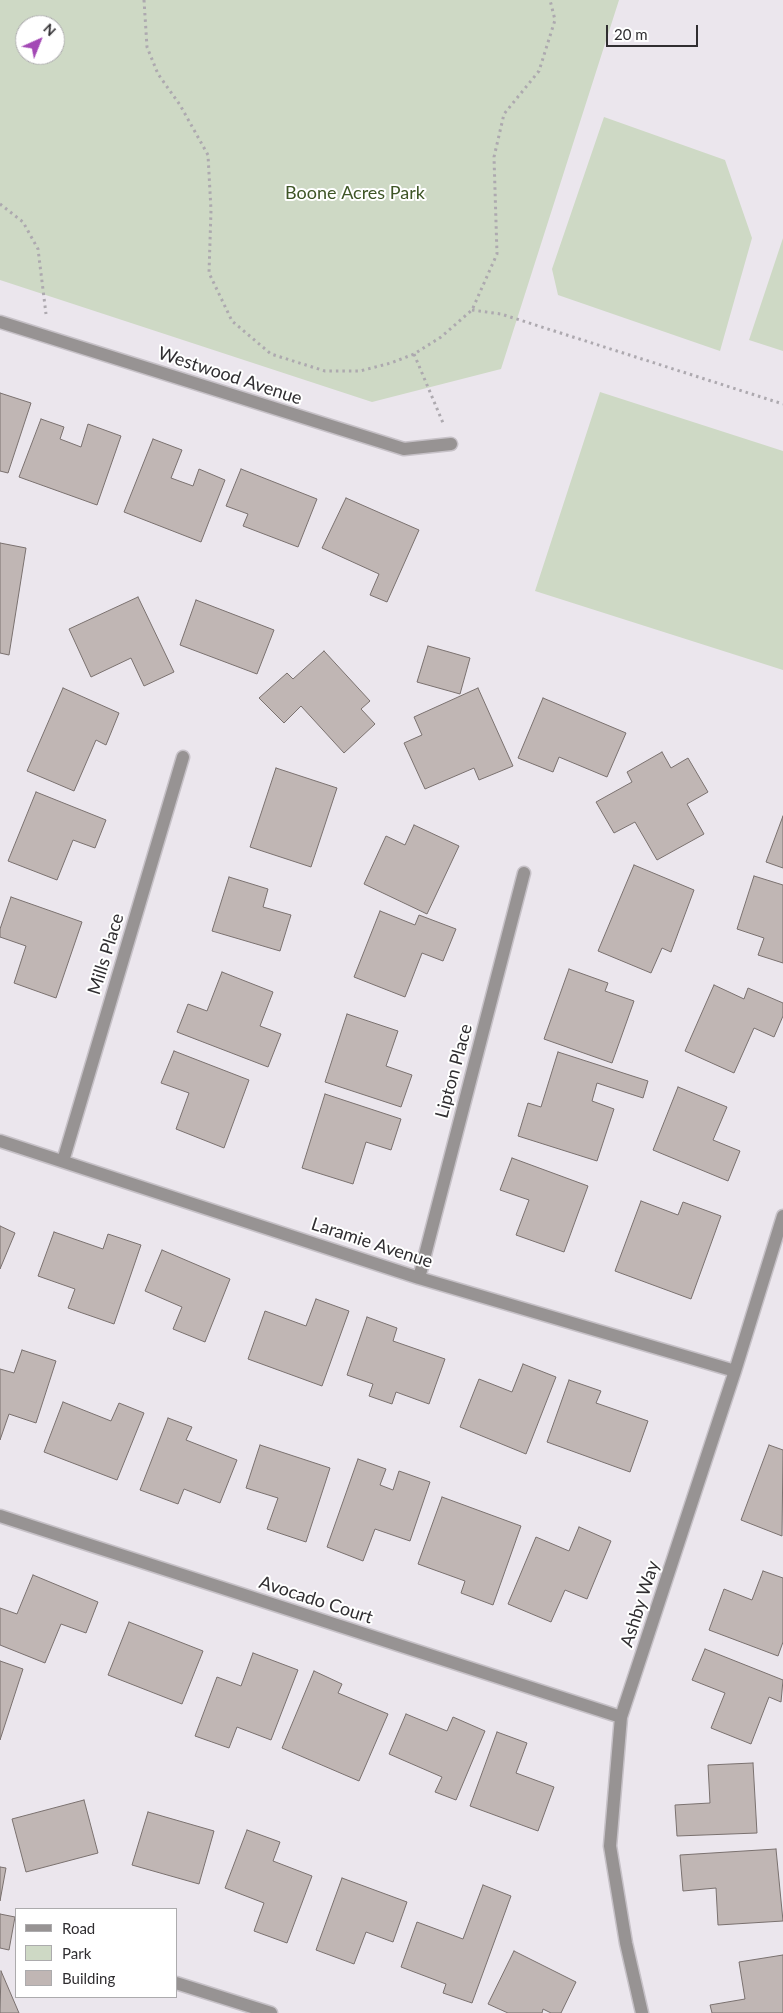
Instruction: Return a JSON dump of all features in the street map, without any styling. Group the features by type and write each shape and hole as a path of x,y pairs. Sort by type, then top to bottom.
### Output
{"street":[{"name":"Westwood Avenue","path":"0,322 404,449 451,444"},
{"name":"Mills Place","path":"63,1161 183,757"},
{"name":"Lipton Place","path":"419,1278 524,873"},
{"name":"Laramie Avenue","path":"0,1141 419,1278 735,1371"},
{"name":"Ashby Way","path":"642,2013 626,1943 610,1846 621,1717 735,1371 783,1216"},
{"name":"Avocado Court","path":"0,1516 621,1717"},
{"path":"178,1984 271,2013"}],"path":[{"path":"144,0 147,47 158,74 180,105 208,155 211,210 209,273 232,321 271,354 325,371 360,371 391,364 414,354 441,337 472,310 497,254 494,157 504,114 539,71 555,20 550,0"},
{"path":"0,204 23,222 38,249 48,337"},
{"path":"472,310 501,314 783,404"},
{"path":"414,354 451,444"}],"green space":[{"name":"Boone Acres Park","path":"0,0 619,0 501,369 372,402 0,280"},
{"path":"604,117 725,160 752,238 720,351 558,295 552,269"},
{"path":"783,238 783,351 749,340"},
{"path":"600,392 783,451 783,670 535,591"}],"building":[{"path":"0,393 31,403 8,473 0,471"},
{"path":"41,419 64,427 60,439 81,447 88,424 121,436 97,505 19,477"},
{"path":"153,439 182,450 171,478 193,486 199,469 225,480 201,542 124,512"},
{"path":"241,469 317,499 298,547 243,526 248,514 226,506"},
{"path":"346,498 419,530 387,602 370,595 379,574 322,548"},
{"path":"0,543 26,548 9,655 0,653"},
{"path":"138,597 174,672 144,686 131,658 91,677 69,629"},
{"path":"196,600 274,630 257,674 180,645"},
{"path":"428,646 470,658 460,694 417,682"},
{"path":"324,651 370,701 361,709 375,724 344,753 301,706 284,723 259,698 287,673 293,679"},
{"path":"63,688 119,713 106,745 96,740 74,791 27,771"},
{"path":"478,688 513,766 479,780 474,768 425,789 404,743 422,735 414,717"},
{"path":"543,698 626,733 607,777 559,757 553,772 518,758"},
{"path":"662,752 671,768 688,758 708,792 687,804 704,834 657,860 635,822 614,833 596,802 632,782 627,772"},
{"path":"276,768 337,788 311,867 250,847"},
{"path":"36,792 106,820 95,848 73,840 57,880 8,861"},
{"path":"783,816 783,868 766,862"},
{"path":"414,825 459,846 427,914 364,884 386,836 405,845"},
{"path":"634,865 694,890 671,952 662,948 651,973 598,951"},
{"path":"754,876 783,885 783,963 758,955 764,938 737,929"},
{"path":"229,877 268,889 263,907 291,915 280,951 212,931"},
{"path":"11,897 82,922 56,998 14,983 26,946 0,937 0,929"},
{"path":"380,911 415,925 419,915 456,929 443,961 422,953 405,997 354,977"},
{"path":"569,969 608,983 605,991 634,1001 612,1063 544,1039"},
{"path":"222,972 273,992 260,1026 281,1034 268,1067 177,1032 188,1004 207,1011"},
{"path":"714,985 744,999 748,988 783,1003 783,1016 774,1037 754,1028 734,1073 685,1051"},
{"path":"347,1014 398,1031 386,1066 412,1075 401,1107 325,1082"},
{"path":"174,1051 249,1080 224,1148 176,1129 189,1093 161,1083"},
{"path":"558,1052 648,1081 643,1098 597,1083 592,1101 614,1109 597,1161 518,1136 528,1103 541,1107"},
{"path":"678,1087 727,1107 713,1140 740,1151 728,1181 653,1150"},
{"path":"325,1094 401,1119 391,1150 366,1142 353,1184 302,1168"},
{"path":"512,1158 588,1186 564,1252 516,1235 529,1200 500,1190"},
{"path":"641,1201 678,1215 683,1202 721,1216 691,1299 615,1271"},
{"path":"0,1226 15,1233 0,1269"},
{"path":"54,1232 103,1249 108,1234 141,1245 114,1324 68,1308 75,1289 38,1276"},
{"path":"162,1250 230,1279 205,1342 173,1329 182,1307 145,1291"},
{"path":"316,1299 349,1311 322,1386 248,1359 265,1311 306,1326"},
{"path":"367,1317 397,1328 393,1341 445,1359 429,1404 396,1392 392,1404 369,1396 373,1384 347,1375"},
{"path":"22,1350 56,1361 36,1423 9,1414 0,1440 0,1369 14,1373"},
{"path":"523,1364 556,1377 526,1454 460,1427 479,1379 512,1392"},
{"path":"569,1380 601,1391 596,1403 648,1421 630,1472 547,1442"},
{"path":"63,1402 111,1421 119,1403 144,1413 117,1480 44,1452"},
{"path":"168,1418 192,1427 186,1440 237,1460 220,1503 184,1489 178,1504 140,1490"},
{"path":"260,1445 330,1468 306,1542 267,1529 278,1498 246,1488"},
{"path":"769,1445 783,1450 782,1536 741,1520"},
{"path":"358,1459 386,1469 380,1485 393,1490 399,1471 430,1482 410,1541 375,1529 363,1561 327,1547"},
{"path":"442,1497 521,1526 493,1605 461,1593 465,1581 418,1564"},
{"path":"579,1527 611,1541 587,1599 565,1590 551,1622 508,1604 536,1537 569,1551"},
{"path":"763,1571 783,1578 783,1642 778,1656 709,1630 724,1589 752,1600"},
{"path":"33,1575 98,1602 86,1633 61,1624 45,1663 0,1645 0,1608 17,1614"},
{"path":"129,1622 203,1651 182,1704 108,1675"},
{"path":"705,1649 783,1680 781,1702 769,1697 751,1744 711,1728 725,1693 692,1680"},
{"path":"253,1653 298,1670 271,1740 237,1727 229,1748 195,1736 217,1677 241,1686"},
{"path":"0,1661 23,1669 0,1740"},
{"path":"314,1671 342,1684 338,1693 388,1714 359,1781 282,1748"},
{"path":"406,1714 447,1731 453,1717 485,1731 456,1800 435,1792 442,1777 389,1754"},
{"path":"497,1732 527,1743 516,1773 554,1787 538,1831 470,1806"},
{"path":"753,1763 757,1833 677,1836 675,1805 710,1803 708,1765"},
{"path":"84,1800 98,1853 26,1872 12,1819"},
{"path":"148,1812 214,1831 199,1884 132,1865"},
{"path":"247,1830 280,1842 273,1861 312,1876 287,1943 254,1931 264,1903 225,1888"},
{"path":"776,1849 783,1921 718,1925 716,1888 683,1891 680,1855"},
{"path":"0,1867 6,1868 0,1901"},
{"path":"342,1878 407,1902 393,1942 366,1932 354,1964 316,1950"},
{"path":"483,1885 511,1896 472,2003 443,1993 446,1984 401,1967 417,1922 463,1939"},
{"path":"0,1914 15,1917 9,1950 0,1948"},
{"path":"514,1951 576,1982 561,2013 551,2013 543,2009 542,2013 508,2013 488,2004"},
{"path":"783,1955 783,2013 712,2013 710,2005 745,1999 739,1962"},
{"path":"1,1971 19,2013 0,2013"}]}
